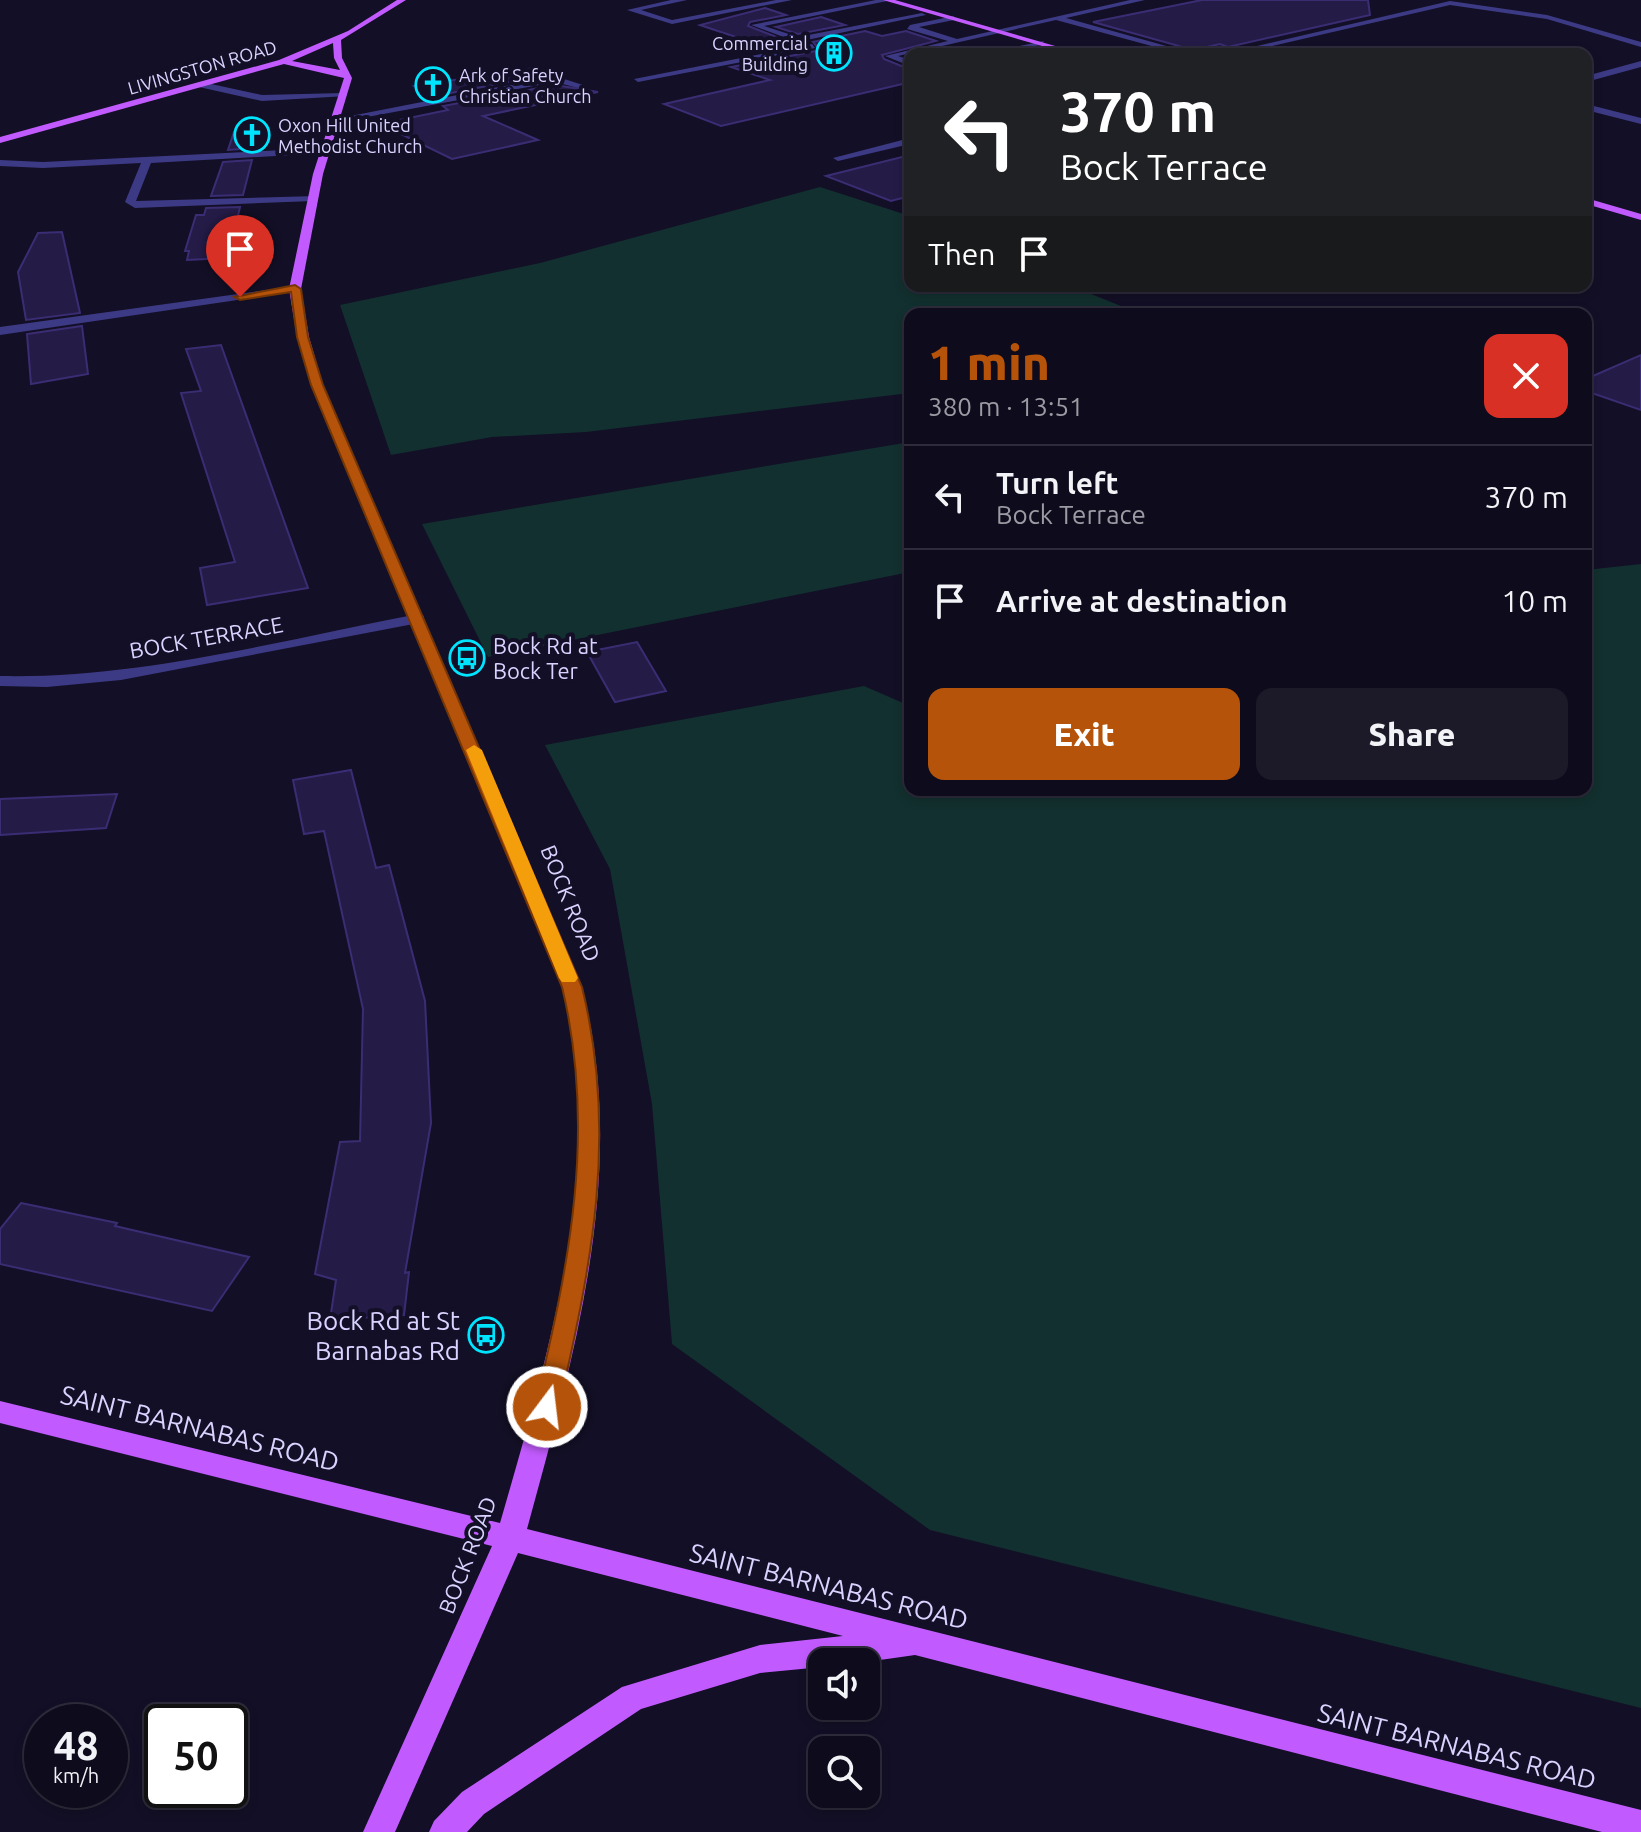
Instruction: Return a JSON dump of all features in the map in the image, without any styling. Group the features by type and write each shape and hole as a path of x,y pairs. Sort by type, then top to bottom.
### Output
{"main road":[{"name":"LIVINGSTON ROAD","path":"0,140 282,62 337,39 402,0"},
{"path":"888,0 1058,48"},
{"name":"BOCK ROAD","path":"337,39 344,73 348,78 324,151 295,289 303,337 317,385 572,987 580,1019 590,1111 585,1226 574,1294 554,1381 510,1538 379,1832"},
{"path":"282,62 344,73"},
{"path":"1592,203 1641,217"},
{"name":"SAINT BARNABAS ROAD","path":"0,1412 510,1538 1641,1826"},
{"path":"445,1832 473,1803 633,1697 760,1659 921,1643"}],"street":[{"path":"683,0 631,10 672,22 788,0"},
{"path":"888,0 755,25 797,40 933,13"},
{"path":"925,48 995,30 1141,0"},
{"path":"1253,48 1450,3 1478,4 1606,33 1641,45"},
{"path":"638,79 951,18"},
{"path":"1056,18 1168,48"},
{"path":"910,27 976,48"},
{"path":"1019,48 1041,43"},
{"path":"904,53 889,56 904,61"},
{"path":"1592,77 1641,64"},
{"path":"335,120 555,79 582,86"},
{"path":"202,85 262,98 343,96"},
{"path":"1592,109 1641,121"},
{"path":"838,158 904,142"},
{"path":"0,163 43,165 324,151"},
{"path":"148,158 130,202 135,205 313,198"},
{"path":"0,331 295,289"},
{"name":"BOCK TERRACE","path":"0,681 47,682 121,675 418,619"}],"green space":[{"path":"820,187 904,214 904,292 1086,292 1126,308 904,308 904,394 586,432 492,437 391,455 340,305 540,263"},
{"path":"904,443 904,573 488,657 422,524"},
{"path":"1641,564 1641,1708 930,1530 672,1344 652,1104 610,869 545,745 864,686 904,703 904,796 1592,796 1592,569"}],"building":[{"path":"1202,0 1368,0 1370,15 1228,47 1220,44 1202,48 1186,48 1093,22"},
{"path":"765,8 786,15 750,22 748,26 795,44 772,49 700,25"},
{"path":"821,17 845,25 798,34 776,27"},
{"path":"865,31 882,36 906,31 936,41 882,55 884,59 904,67 904,84 721,126 664,104 770,80 731,67 816,51 818,48 813,42"},
{"path":"534,68 551,74 430,97 414,86"},
{"path":"555,85 598,92 483,116 538,140 452,159 380,124 448,110 443,106"},
{"path":"234,132 257,139 255,148 228,150"},
{"path":"904,156 904,198 891,201 826,176"},
{"path":"252,160 243,195 211,196 223,162"},
{"path":"240,207 228,258 187,260 189,251 185,251 196,215 204,215 206,208"},
{"path":"62,232 80,313 26,320 18,272 38,233"},
{"path":"82,326 88,374 31,384 27,334"},
{"path":"221,345 308,588 207,605 200,568 235,562 181,393 201,391 186,349"},
{"path":"1641,355 1641,410 1592,393 1592,376"},
{"path":"637,642 666,691 615,702 587,652"},
{"path":"351,770 376,868 389,865 425,1001 431,1123 405,1273 409,1272 404,1315 330,1320 336,1280 315,1274 340,1142 360,1141 363,1009 324,831 304,834 293,780"},
{"path":"117,794 106,828 0,835 0,799"},
{"path":"21,1203 117,1223 115,1226 249,1257 212,1311 0,1264 0,1229"}],"slow traffic":[{"path":"474,750 569,978"}],"place":[{"name":"Commercial Building","path":"834,53"},
{"name":"Ark of Safety Christian Church","path":"433,85"},
{"name":"Oxon Hill United Methodist Church","path":"252,135"},
{"name":"Bock Rd at Bock Ter","path":"467,658"},
{"name":"Bock Rd at St Barnabas Rd","path":"486,1335"}],"route":[{"path":"240,297 295,289 303,337 317,385 509,831 572,987 580,1019 591,1145 585,1226 574,1294 547,1407"}]}
